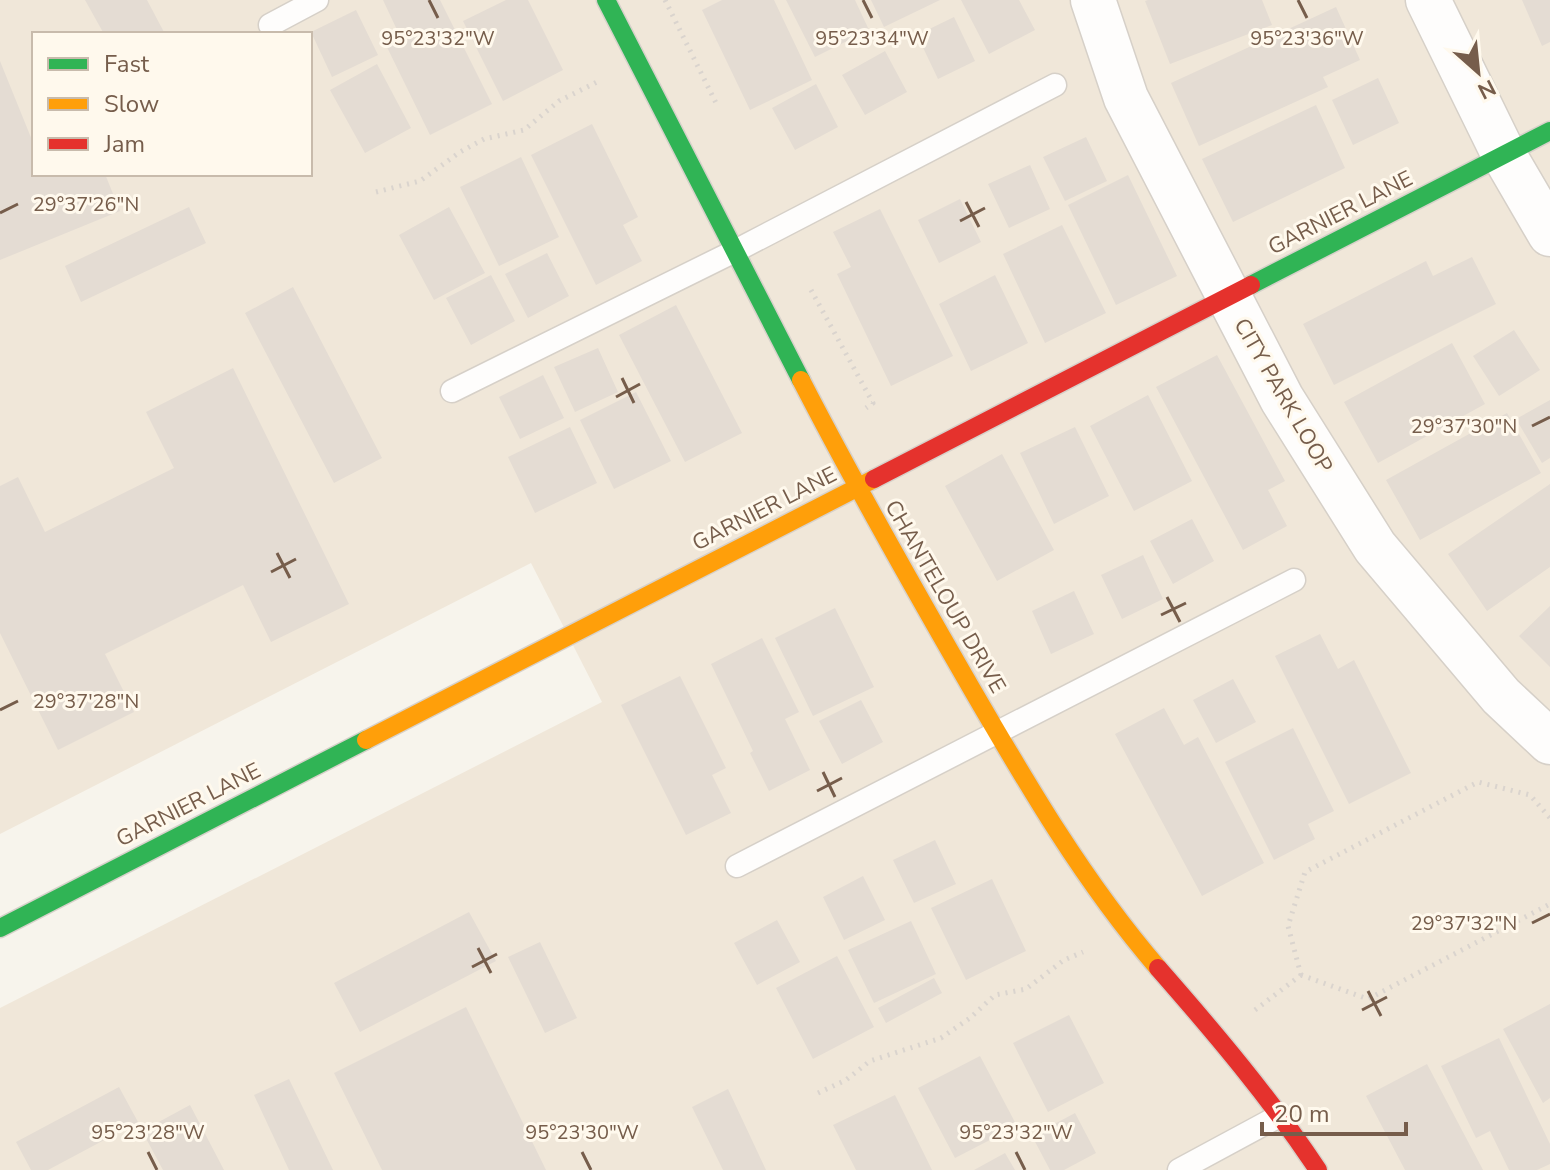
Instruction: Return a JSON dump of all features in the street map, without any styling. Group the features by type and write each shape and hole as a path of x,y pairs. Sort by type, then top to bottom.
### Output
{"street":[{"name":"CHANTELOUP DRIVE","path":"606,0 856,488 1041,809 1127,932 1219,1037 1281,1115 1318,1170"},
{"name":"CITY PARK LOOP","path":"1093,0 1126,98 1282,399 1375,547 1501,696 1550,742"},
{"path":"1428,0 1504,155 1550,234"},
{"name":"GARNIER LANE","path":"0,928 1550,131"}],"lane":[{"path":"270,25 317,0"},
{"path":"452,391 735,251 1055,85"},
{"path":"737,866 1294,580"},
{"path":"1179,1170 1281,1115"}],"path":[{"path":"376,192 420,181 484,139 524,130 559,101 637,62"},
{"path":"1301,975 1288,926 1305,872 1478,782 1530,795 1550,818"},
{"path":"1301,975 1368,999 1550,904"},
{"path":"818,1093 846,1080 870,1061 941,1038 970,1018 995,995 1026,989 1064,960 1127,932"},
{"path":"1219,1037 1301,975"}],"shaded area":[{"path":"0,0 1550,0 1550,1170 0,1170 0,1008 602,702 531,563 0,834"}],"building":[{"path":"85,0 147,0 164,32 103,32"},
{"path":"383,0 440,0 492,104 430,135 383,39 398,32"},
{"path":"506,0 528,0 563,70 503,101 463,21"},
{"path":"722,0 774,0 812,80 750,110 702,10"},
{"path":"786,0 855,0 869,30 815,57"},
{"path":"871,0 940,0 884,27"},
{"path":"961,0 1019,0 1035,30 989,54"},
{"path":"1262,0 1272,25 1170,64 1145,1"},
{"path":"1522,0 1550,0 1550,42 1542,46"},
{"path":"1336,7 1360,60 1323,77 1328,87 1199,146 1171,83"},
{"path":"356,10 378,55 332,77 311,32"},
{"path":"954,17 975,61 938,79 917,35"},
{"path":"885,51 907,92 865,115 842,75"},
{"path":"0,61 32,140 32,176 106,176 120,211 0,260"},
{"path":"377,64 411,128 365,153 330,90"},
{"path":"1378,78 1399,123 1353,145 1332,100"},
{"path":"816,84 838,127 795,150 772,108"},
{"path":"1316,105 1345,168 1233,222 1202,159"},
{"path":"592,124 638,217 623,225 642,261 596,285 531,155"},
{"path":"1086,137 1107,181 1065,201 1043,157"},
{"path":"521,157 559,237 499,266 460,187"},
{"path":"1030,165 1050,209 1009,228 988,184"},
{"path":"1128,175 1177,276 1116,305 1068,205"},
{"path":"960,199 981,242 939,263 918,220"},
{"path":"189,207 206,243 81,302 65,266"},
{"path":"449,207 485,273 434,300 399,235"},
{"path":"880,209 953,356 891,386 837,274 851,267 833,232"},
{"path":"1062,225 1106,313 1045,343 1003,254"},
{"path":"547,253 569,296 528,318 505,274"},
{"path":"1472,257 1496,304 1334,385 1303,324 1426,261 1433,276"},
{"path":"491,275 515,321 471,345 446,298"},
{"path":"995,275 1028,343 971,371 939,304"},
{"path":"293,287 382,458 334,483 245,313"},
{"path":"676,305 742,433 685,462 619,335"},
{"path":"1514,330 1540,370 1499,396 1473,356"},
{"path":"1452,343 1485,404 1378,463 1344,402"},
{"path":"598,348 618,392 575,412 554,367"},
{"path":"1217,355 1285,481 1268,490 1287,526 1243,550 1156,387"},
{"path":"233,368 349,604 271,642 243,585 105,654 134,712 58,750 0,633 0,486 18,477 45,532 174,468 146,412"},
{"path":"543,375 564,418 520,439 499,397"},
{"path":"636,392 671,461 614,489 580,420"},
{"path":"1148,395 1192,481 1134,511 1090,426"},
{"path":"1550,400 1550,458 1542,463 1516,419"},
{"path":"1507,413 1541,473 1420,540 1386,480"},
{"path":"570,427 597,483 535,513 508,457"},
{"path":"1075,427 1109,496 1054,524 1020,453"},
{"path":"1002,454 1054,550 997,581 945,486"},
{"path":"1550,484 1550,567 1487,611 1448,554"},
{"path":"1192,519 1214,561 1173,584 1150,541"},
{"path":"1143,555 1163,599 1122,619 1101,575"},
{"path":"1074,591 1094,634 1051,654 1032,611"},
{"path":"1550,606 1550,667 1519,636"},
{"path":"835,608 874,687 813,716 775,638"},
{"path":"1320,634 1338,669 1354,660 1411,773 1349,804 1275,656"},
{"path":"762,638 799,712 785,719 810,770 769,791 711,664"},
{"path":"680,676 726,768 712,775 731,813 686,835 621,705"},
{"path":"1233,679 1256,722 1216,743 1193,700"},
{"path":"861,700 883,742 842,764 819,721"},
{"path":"1164,708 1184,745 1198,737 1264,863 1202,896 1115,734"},
{"path":"1293,728 1334,811 1308,824 1315,839 1274,860 1225,762"},
{"path":"935,840 956,884 914,903 893,860"},
{"path":"863,876 885,920 844,940 823,897"},
{"path":"992,879 1026,951 966,980 931,908"},
{"path":"469,912 496,961 360,1032 334,983"},
{"path":"777,920 800,962 757,985 734,943"},
{"path":"911,921 936,974 874,1003 848,950"},
{"path":"540,942 577,1018 545,1033 508,957"},
{"path":"837,956 874,1027 813,1059 776,988"},
{"path":"934,978 942,993 886,1023 878,1008"},
{"path":"1550,1004 1550,1098 1543,1103 1503,1029"},
{"path":"466,1007 546,1170 382,1170 334,1073"},
{"path":"1069,1015 1104,1083 1048,1112 1013,1043"},
{"path":"1499,1038 1550,1144 1550,1164 1537,1170 1509,1170 1490,1131 1476,1138 1441,1066"},
{"path":"980,1056 1017,1126 955,1158 918,1088"},
{"path":"1427,1064 1483,1170 1405,1170 1366,1096"},
{"path":"289,1079 333,1170 289,1170 254,1095"},
{"path":"119,1087 138,1122 48,1170 31,1170 16,1142"},
{"path":"728,1089 766,1170 723,1170 692,1107"},
{"path":"895,1095 932,1170 856,1170 833,1125"},
{"path":"190,1105 224,1170 163,1170 142,1131"},
{"path":"1075,1113 1096,1153 1064,1170 1050,1170 1032,1136"},
{"path":"1005,1153 1015,1170 974,1170"}],"traffic: fast":[{"path":"606,0 801,380"},
{"path":"1251,285 1550,131"},
{"path":"0,928 366,740"}],"traffic: slow":[{"path":"801,380 902,568 1032,791 1104,900 1158,968"},
{"path":"366,740 874,479"}],"traffic: jam":[{"path":"874,479 1251,285"},
{"path":"1158,968 1241,1066 1318,1170"}]}
